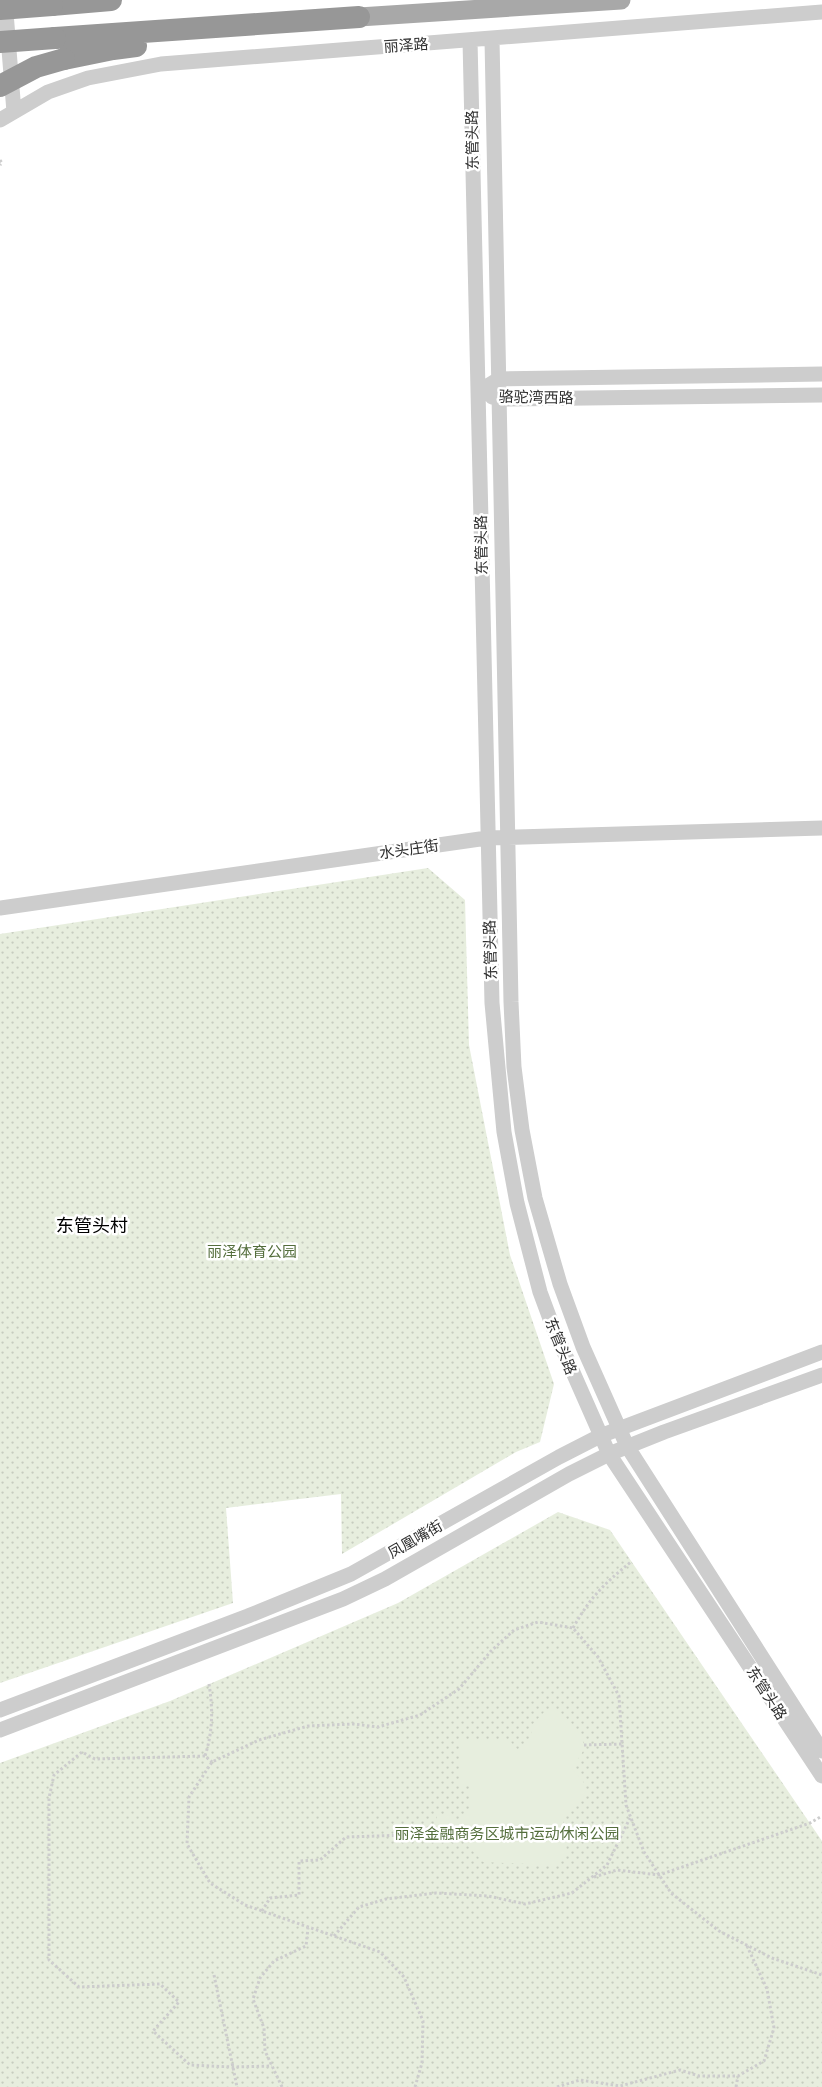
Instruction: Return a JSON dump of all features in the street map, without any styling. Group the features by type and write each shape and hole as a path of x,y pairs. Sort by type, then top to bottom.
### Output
{"highway":[{"path":"0,9 111,0"},
{"path":"0,86 36,67 113,48 276,34 359,17"},
{"name":"丽泽路","path":"0,42 359,17"}],"main road":[{"name":"丽泽路","path":"359,17 621,0"}],"street":[{"path":"5,0 14,112"},
{"name":"丽泽路","path":"0,120 48,92 88,78 121,70 161,64 822,12"},
{"name":"东管头路","path":"492,39 511,992 514,1067 522,1130 535,1198 560,1284 583,1347 626,1446 818,1751 822,1776"},
{"name":"东管头路","path":"470,40 492,1003 504,1132 517,1203 533,1266 547,1310 609,1454 818,1751"},
{"name":"骆驼湾西路","path":"478,392 500,379 822,374"},
{"name":"骆驼湾西路","path":"478,392 500,399 822,395"},
{"name":"水头庄街","path":"0,908 487,838 822,828"},
{"name":"凤凰嘴街","path":"0,1710 248,1616 351,1574 559,1457 600,1436 822,1352"},
{"name":"凤凰嘴街","path":"0,1730 343,1599 385,1579 569,1474 626,1446 822,1375"}],"path":[{"path":"0,160 2,163 0,165"},
{"path":"573,1628 588,1602 607,1582 632,1561"},
{"path":"415,2087 422,2063 423,2021 404,1977 380,1952 245,1905 210,1883 187,1844 189,1797 212,1762 259,1740 308,1726 353,1724 378,1727 420,1715 460,1689 491,1651 514,1630 538,1622 573,1628 598,1656 619,1696 626,1805 644,1852 671,1893 719,1931 772,1958 822,1975"},
{"path":"206,1756 210,1741 213,1710 209,1684"},
{"path":"584,1745 623,1744"},
{"path":"212,1762 206,1756 96,1759 82,1752 54,1775 49,1798 49,1960 79,1987 160,1984 179,2002 153,2031 190,2065 272,2066"},
{"path":"591,1878 617,1870 659,1875 810,1823 822,1816"},
{"path":"334,1936 358,1907 386,1899 436,1893 488,1896 525,1904 572,1893 607,1865 630,1818"},
{"path":"262,1911 270,1898 300,1896 300,1862 320,1860 346,1837 437,1834"},
{"path":"282,2087 265,2051 264,2028 253,1999 260,1978 274,1961 306,1946 308,1928"},
{"path":"557,2087 580,2080 620,2086 680,2070 699,2076 738,2076 764,2061 774,2028 767,1989 747,1945"},
{"path":"214,1975 237,2087"},
{"path":"736,2087 738,2076"}],"green space":[{"name":"丽泽体育公园","path":"428,868 465,900 469,1045 510,1255 554,1384 540,1442 516,1452 342,1554 341,1494 226,1508 233,1603 0,1683 0,934"},
{"name":"丽泽金融商务区城市运动休闲公园","path":"558,1512 610,1530 822,1841 822,2087 0,2087 0,1763 170,1701 398,1603"},
{"path":"556,1709 578,1732 584,1748 571,1768 586,1788 583,1798 563,1819 567,1854 560,1862 553,1865 483,1862 452,1829 437,1828 437,1814 452,1816 458,1820 470,1808 470,1786 460,1785 460,1739 509,1740 518,1750 531,1737 532,1725 546,1710"}],"district":[{"name":"东管头村","path":"92,1226"}]}
